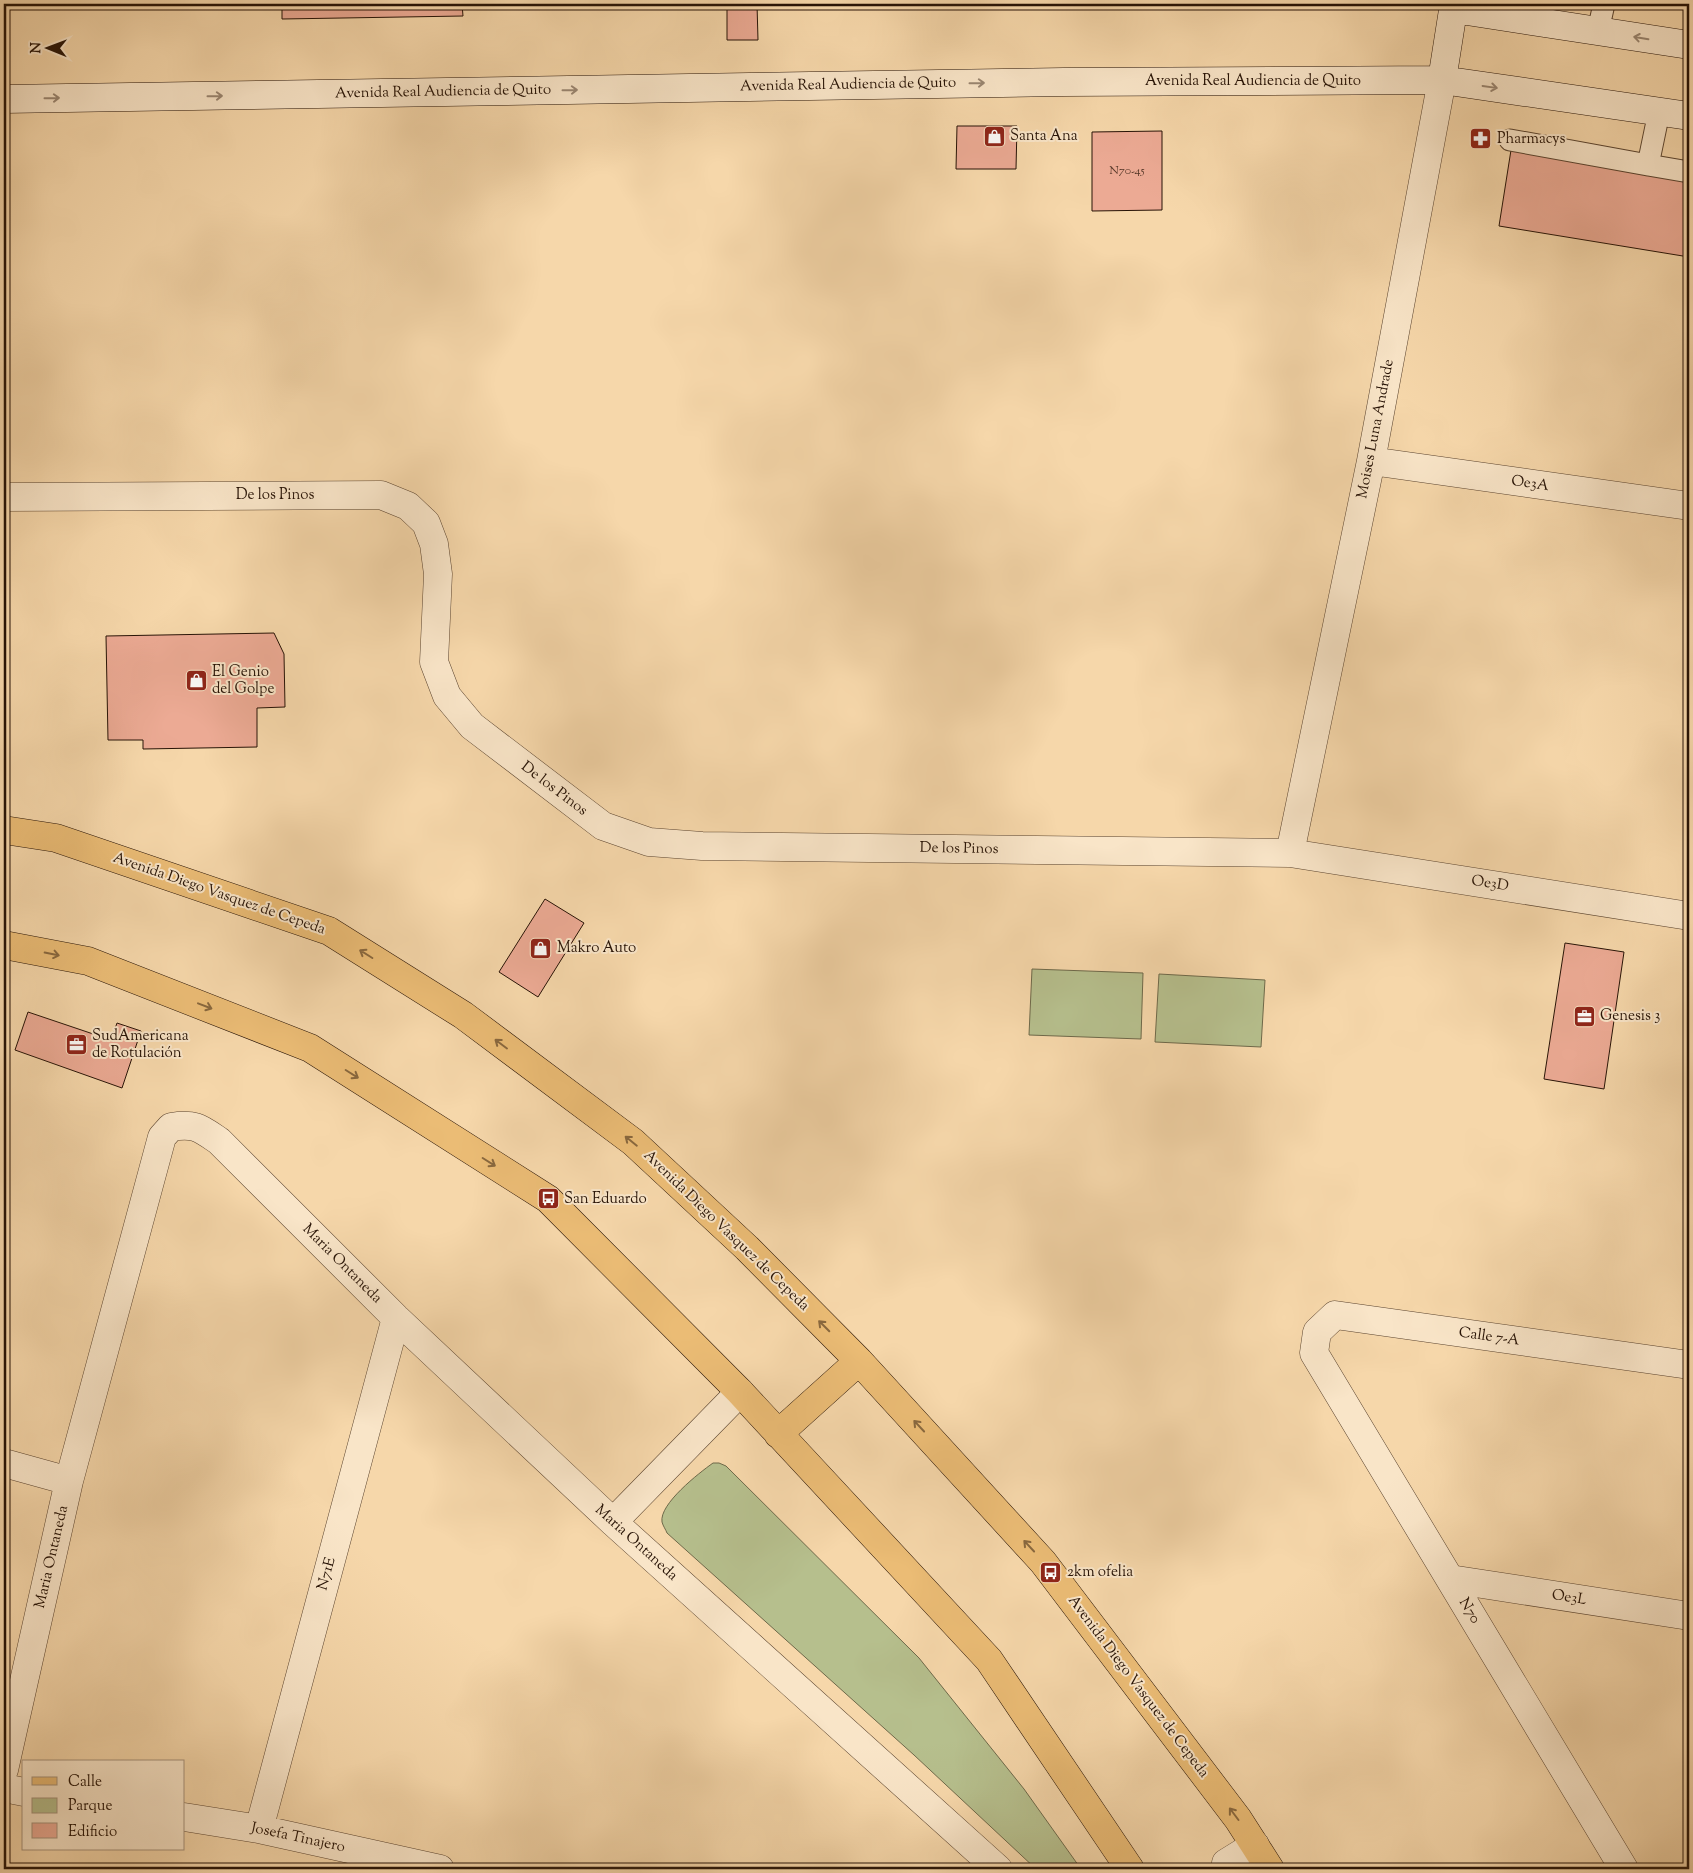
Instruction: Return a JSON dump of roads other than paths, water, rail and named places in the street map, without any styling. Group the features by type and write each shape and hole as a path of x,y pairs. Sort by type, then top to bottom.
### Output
{"main road":[{"name":"Avenida Diego Vasquez de Cepeda","path":"4,830 56,838 330,932 463,1015 633,1142 747,1248 859,1361 1043,1562 1238,1819 1270,1869"},
{"path":"4,945 88,961 310,1048 548,1199 740,1392 989,1660 1130,1869"},
{"path":"778,1434 859,1361"}],"street":[{"path":"1454,6 1689,45"},
{"name":"Moises Luna Andrade","path":"1290,853 1371,461 1454,6"},
{"name":"Avenida Real Audiencia de Quito","path":"4,99 1044,82 1442,80 1689,116"},
{"name":"Oe3A","path":"1371,461 1689,506"},
{"name":"De los Pinos","path":"4,496 381,495 408,506 426,522 434,544 438,574 434,662 447,696 472,726 603,826 648,842 702,846 1290,853"},
{"name":"Oe3D","path":"1290,853 1689,916"},
{"name":"Maria Ontaneda","path":"4,1770 69,1481 162,1137 171,1126 186,1124 201,1128 219,1141 396,1318 613,1522 998,1869"},
{"name":"Calle 7-A","path":"1314,1354 1317,1332 1335,1315 1689,1365"},
{"name":"N71E","path":"258,1829 396,1318"},
{"name":"N70","path":"1314,1354 1624,1869"},
{"path":"613,1522 740,1392"},
{"path":"4,1463 69,1481"},
{"name":"Oe3L","path":"1450,1579 1689,1616"},
{"path":"4,1788 22,1792"},
{"name":"Josefa Tinajero","path":"185,1817 258,1829 440,1869"},
{"path":"1230,1869 1226,1864 1255,1845"}],"lane":[{"path":"1598,31 1604,4"},
{"path":"1648,165 1659,112"},
{"path":"1510,140 1689,172"}],"place":[{"name":"Santa Ana","path":"994,136"},
{"name":"Pharmacys","path":"1481,139"},
{"name":"El Genio del Golpe","path":"196,681"},
{"name":"Makro Auto","path":"541,948"},
{"name":"Genesis 3","path":"1584,1016"},
{"name":"SudAmericana de Rotulación","path":"76,1045"},
{"name":"San Eduardo","path":"548,1199"},
{"name":"2km ofelia","path":"1051,1572"}]}
